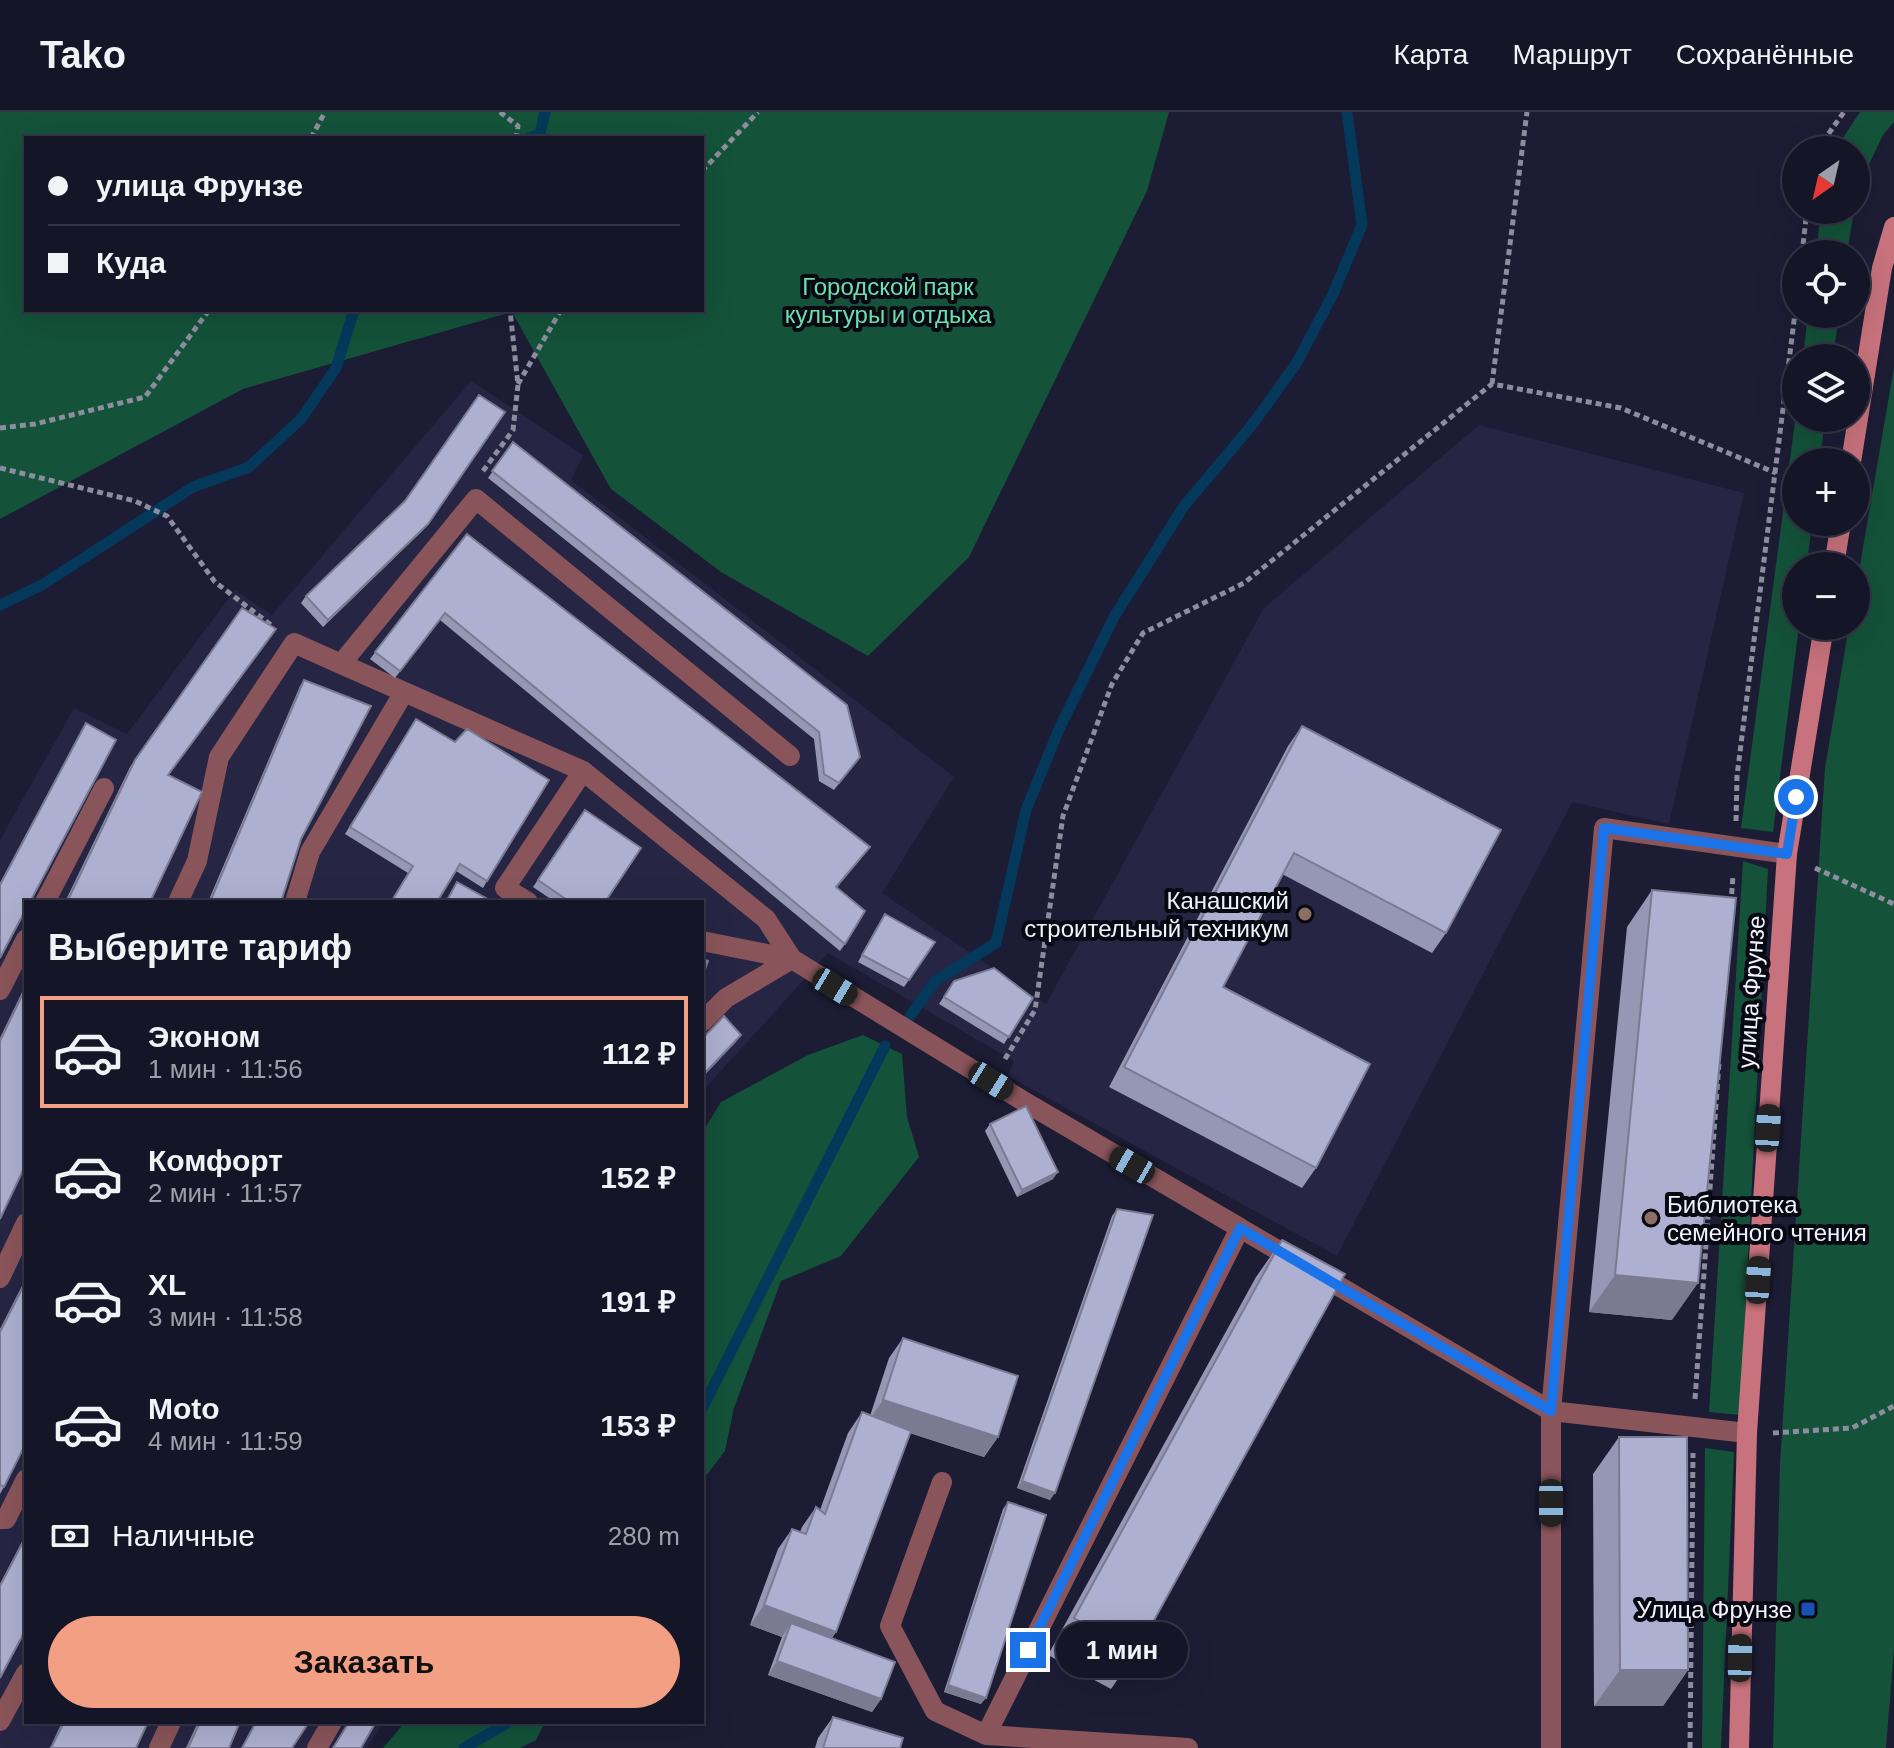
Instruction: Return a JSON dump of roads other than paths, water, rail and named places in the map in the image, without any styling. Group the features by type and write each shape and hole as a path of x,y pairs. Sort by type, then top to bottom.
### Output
{"main road":[{"path":"1853,448 1882,268 1894,227"},
{"name":"улица Фрунзе","path":"1739,1748 1747,1433 1787,854 1822,640"}],"lane":[{"path":"341,664 476,499 790,756"},
{"path":"179,900 197,861 219,757 294,643 583,771 766,919 792,959"},
{"path":"296,900 310,852 404,692"},
{"path":"525,900 505,888 583,771"},
{"path":"46,900 104,788"},
{"path":"1551,1748 1551,1411 1604,828 1735,844 1787,854"},
{"path":"704,941 792,959 991,1081 1551,1411 1747,1433"},
{"path":"0,990 24,943"},
{"path":"704,1020 726,998 792,959"},
{"path":"0,1278 24,1227"},
{"path":"986,1735 1240,1228"},
{"path":"942,1482 890,1626 935,1711 986,1735 1188,1748"},
{"path":"0,1519 6,1519 24,1483"},
{"path":"0,1721 24,1677"},
{"path":"159,1748 170,1724"},
{"path":"317,1748 331,1724"}],"waterway":[{"path":"534,136 540,134 545,112"},
{"path":"910,1016 935,981 996,943 1026,810 1059,729 1114,617 1184,506 1252,425 1296,364 1333,294 1362,225 1347,112"},
{"path":"0,605 42,585 193,487 249,467 302,418 336,368 353,312"},
{"path":"704,1405 885,1046"},
{"path":"464,1748 506,1724"}],"place":[{"name":"Канашский строительный техникум","path":"1305,914"},
{"name":"Библиотека семейного чтения","path":"1651,1218"},
{"name":"Улица Фрунзе","path":"1808,1609"}],"park label":[{"name":"Городской парк культуры и отдыха","path":"888,300"}]}
